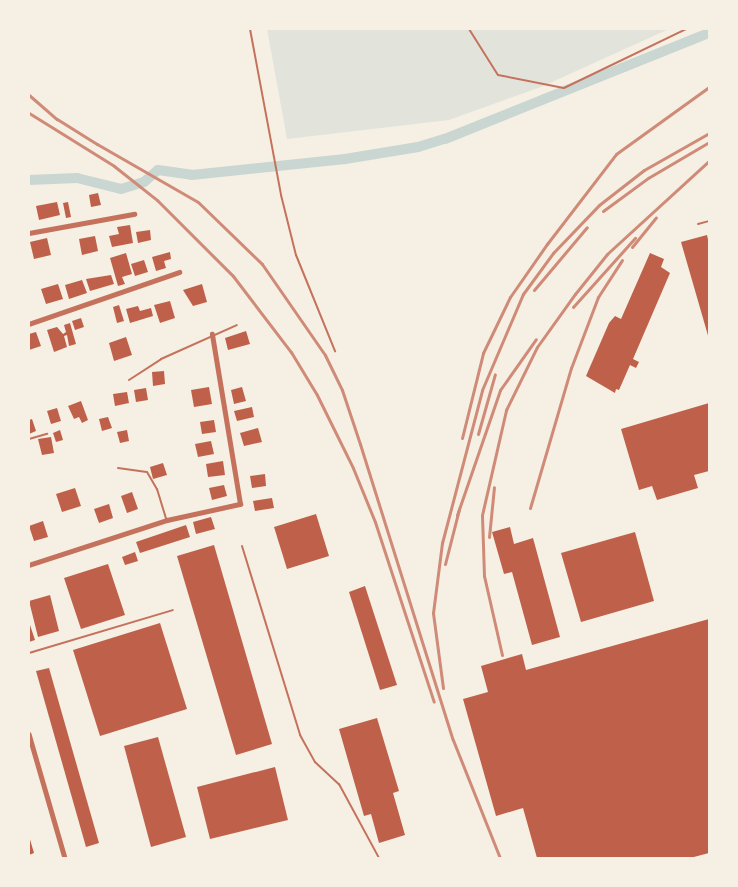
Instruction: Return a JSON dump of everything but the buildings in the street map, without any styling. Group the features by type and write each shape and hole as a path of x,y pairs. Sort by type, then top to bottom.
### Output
{"street":[{"path":"29,233 134,214"},
{"path":"29,324 180,272"},
{"path":"29,565 167,520 240,504 212,334"},
{"path":"29,734 65,858"}],"lane":[{"path":"250,29 281,195 296,255 334,351"},
{"path":"469,29 498,75 564,88 686,29"},
{"path":"698,224 709,221"},
{"path":"129,380 161,359 212,334 237,326"},
{"path":"29,439 47,434"},
{"path":"118,468 147,472 157,489 167,520"},
{"path":"242,546 300,735 315,762 339,784 380,858"},
{"path":"29,653 173,610"}],"shaded area":[{"path":"267,29 669,29 541,87 449,120 287,139"}],"waterway":[{"path":"29,180 77,178 121,189 144,182 158,170 192,175 345,159 418,147 445,139 709,33"}],"railway":[{"path":"462,438 483,353 510,297 547,244 616,154 709,87"},
{"path":"29,95 57,119 198,202 262,264 325,355 342,390 360,444 453,740 500,858"},
{"path":"29,113 114,166 157,200 233,276 291,352 317,395 353,468 375,522 434,702"},
{"path":"443,688 433,613 442,543 482,390 523,294 553,253 599,205 644,170 709,133"},
{"path":"603,211 648,178 709,142"},
{"path":"502,655 484,576 482,515 506,410 537,347 575,294 607,254 709,161"},
{"path":"632,247 656,217"},
{"path":"534,290 587,227"},
{"path":"573,307 635,238"},
{"path":"530,508 571,368 598,297 622,260"},
{"path":"457,515 500,390 536,339"},
{"path":"478,434 495,374"},
{"path":"489,537 494,487"},
{"path":"445,564 459,509"}]}
